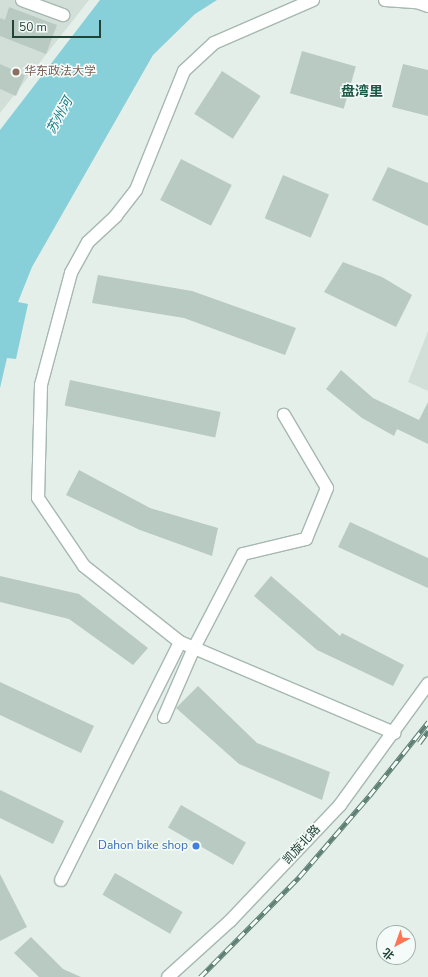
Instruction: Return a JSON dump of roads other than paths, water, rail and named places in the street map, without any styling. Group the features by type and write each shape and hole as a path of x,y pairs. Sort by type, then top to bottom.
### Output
{"street":[{"path":"22,0 62,15"},
{"path":"313,0 214,43 184,71 136,190 116,216 84,248 71,273 41,384 38,498 84,566 180,642 394,733"},
{"path":"385,0 417,2 428,6"},
{"path":"164,717 194,648 243,554 306,539 327,488 284,415"},
{"path":"61,880 180,642"},
{"name":"凯旋北路","path":"168,977 230,921 340,805 394,733 425,697 428,684"}],"water":[{"name":"苏州河","path":"100,0 217,0 195,14 153,55 32,267 18,302 28,304 16,359 7,358 0,388 0,130"}],"railway":[{"path":"200,977 299,877 369,796 428,722"},
{"path":"419,743 428,731"}],"place":[{"name":"华东政法大学","path":"16,72"},
{"name":"Dahon bike shop","path":"196,846"}],"district":[{"name":"盘湾里","path":"362,92"}]}
